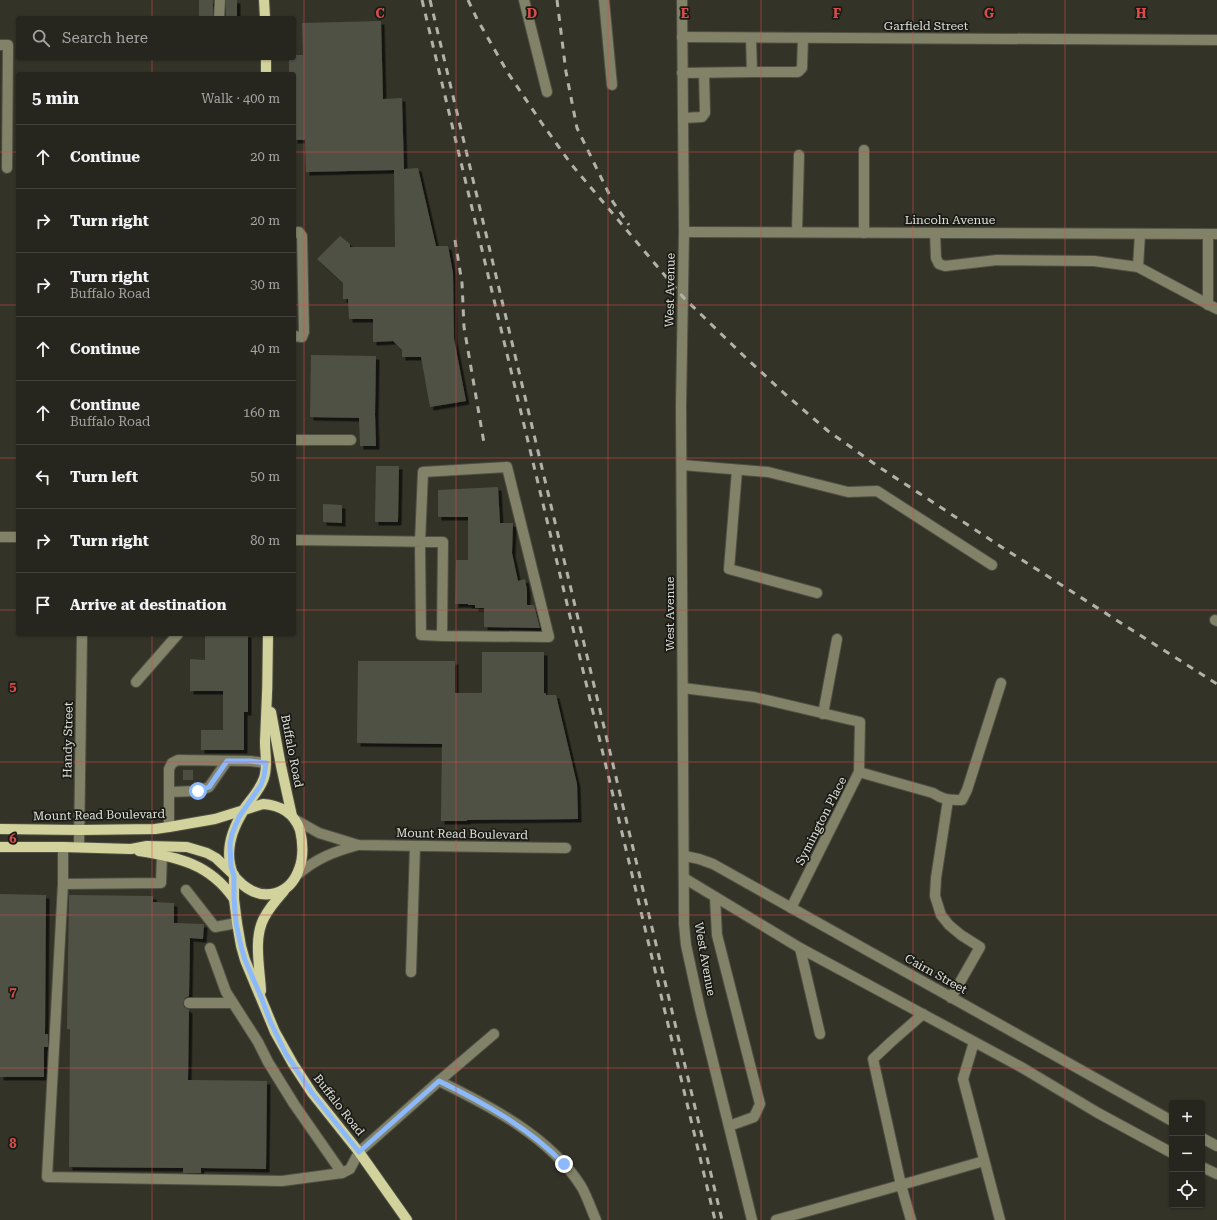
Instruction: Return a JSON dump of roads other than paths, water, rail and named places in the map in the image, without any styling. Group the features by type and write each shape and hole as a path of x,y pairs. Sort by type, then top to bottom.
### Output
{"main road":[{"path":"264,0 265,16"},
{"path":"266,60 266,72"},
{"name":"Buffalo Road","path":"244,810 261,785 266,763 265,747 268,690 268,636"},
{"name":"Buffalo Road","path":"268,690 281,766 293,817"},
{"path":"131,849 154,846 187,846 216,858 240,882 254,892 270,895 286,888 297,875 303,845 299,827 293,817 278,806 270,804 263,804 244,810 233,830 230,844 231,866 234,875"},
{"name":"Mount Read Boulevard","path":"0,829 140,830 170,827 215,819 244,810"},
{"path":"0,847 63,846 131,849 162,854 183,860 202,869 224,886 234,899"},
{"name":"Buffalo Road","path":"234,875 236,923 245,960 275,1032 318,1102 359,1152 404,1219"},
{"name":"Buffalo Road","path":"262,999 258,946 260,925 264,917 286,888"}],"street":[{"path":"220,0 220,16"},
{"path":"524,0 547,92"},
{"path":"604,0 612,84"},
{"name":"West Avenue","path":"682,0 684,232 681,406 685,856 684,924 686,945 700,1009 752,1220"},
{"name":"Garfield Street","path":"682,38 1217,40"},
{"path":"751,38 752,72"},
{"path":"682,74 798,72 802,68 803,38"},
{"path":"0,45 8,46 7,168"},
{"path":"683,118 702,117 705,113 704,73"},
{"path":"864,150 864,233"},
{"path":"797,232 799,155"},
{"path":"296,232 299,232 302,236 304,332 302,337 296,336"},
{"name":"Lincoln Avenue","path":"684,232 1212,234"},
{"path":"935,233 936,258 939,264 945,266 1005,260 1094,261 1138,267 1213,307 1212,234"},
{"path":"1138,267 1140,234"},
{"path":"296,440 351,440"},
{"path":"682,465 768,472 848,492 877,491 992,566"},
{"path":"506,467 549,636 421,635 420,542 423,472 506,467"},
{"path":"737,470 729,569 817,593"},
{"path":"0,537 16,538"},
{"path":"296,540 443,542 442,636"},
{"name":"Handy Street","path":"79,847 82,636"},
{"path":"136,682 176,636"},
{"path":"823,714 837,639"},
{"path":"951,998 980,947 961,935 949,925 941,915 937,903 935,888 936,878 948,800 962,800 967,790 1001,683"},
{"path":"683,688 754,698 860,722 859,772"},
{"path":"170,827 169,769 172,763 178,760 188,765 227,761 266,763"},
{"path":"169,792 188,788 198,791 209,787 227,761"},
{"name":"Symington Place","path":"791,908 859,772 933,793 948,800"},
{"path":"293,817 319,833 358,845"},
{"path":"297,875 310,864 322,858 358,845"},
{"name":"Mount Read Boulevard","path":"358,845 566,848"},
{"path":"63,846 63,884 47,1178 282,1181 342,1173 350,1168 359,1152 494,1034"},
{"path":"411,972 415,846"},
{"path":"63,884 161,883 162,854"},
{"name":"Cairn Street","path":"685,856 713,864 1169,1119"},
{"path":"684,878 800,948 1021,1067 1098,1113 1169,1151"},
{"path":"186,890 215,927 236,923"},
{"path":"715,897 717,935 760,1104 754,1117 729,1126"},
{"path":"210,948 226,992 258,1042 268,1062 294,1104 342,1173"},
{"path":"800,948 820,1034"},
{"path":"189,1003 233,1003"},
{"path":"911,1220 901,1184 873,1059 923,1014"},
{"path":"974,1042 963,1079 1000,1220"},
{"path":"439,1081 511,1120 540,1141 564,1164 582,1187 596,1220"},
{"path":"1205,1140 1217,1146"},
{"path":"776,1220 984,1161"},
{"path":"1205,1168 1217,1174"}],"tunnel":[{"path":"188,770 188,785"}],"railway":[{"path":"422,0 715,1220"},
{"path":"430,0 722,1220"},
{"path":"468,0 477,19 508,73 571,164 683,297 785,394 828,431 879,467 1217,684"},
{"path":"557,0 566,72 577,128 613,202 629,225"},
{"path":"455,240 462,283 464,327 484,443"}]}
